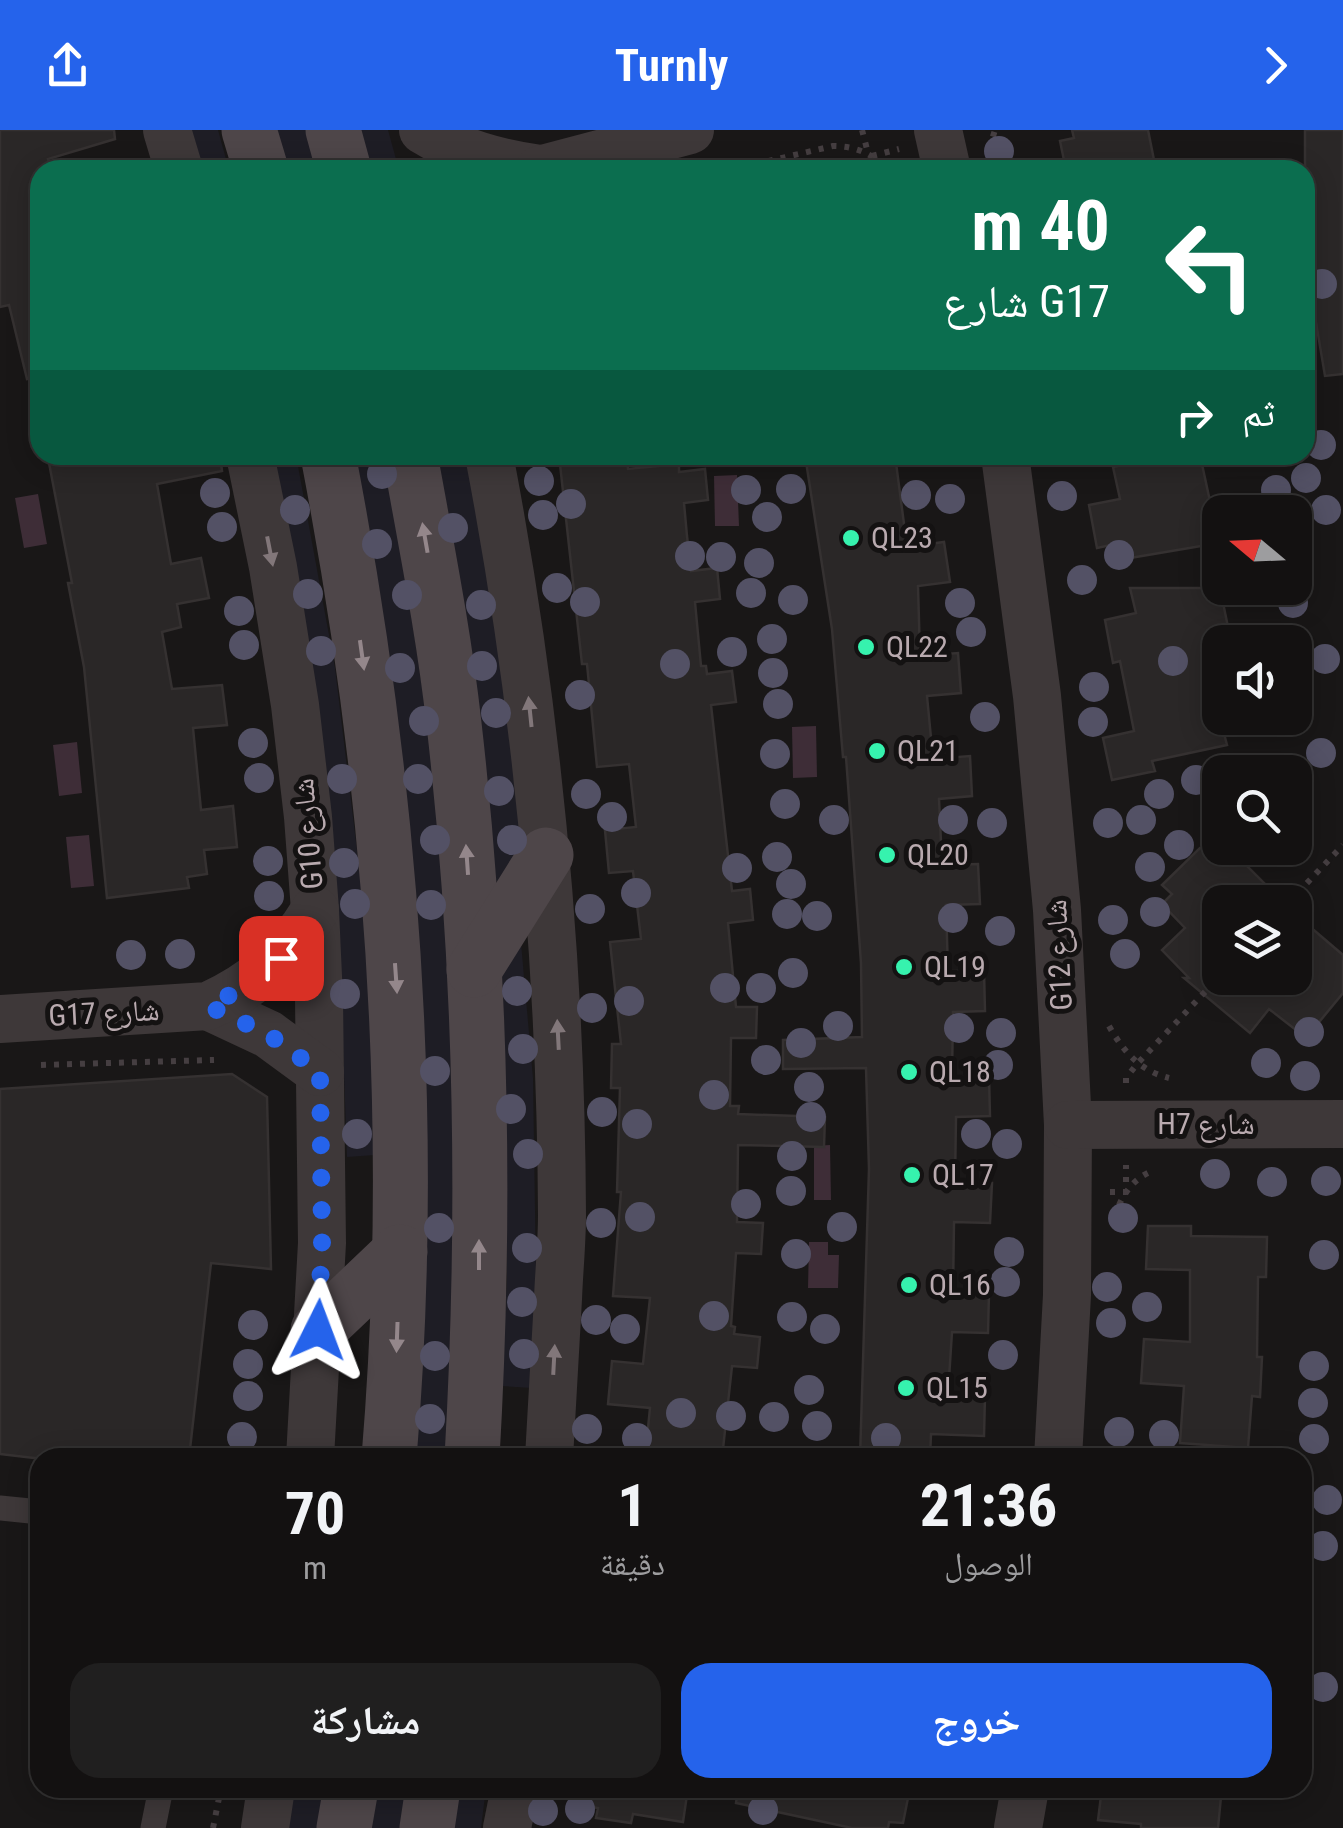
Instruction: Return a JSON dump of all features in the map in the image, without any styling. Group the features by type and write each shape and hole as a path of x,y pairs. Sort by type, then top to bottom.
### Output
{"street":[{"path":"167,130 176,160"},
{"path":"249,130 258,160"},
{"path":"333,130 341,160"},
{"path":"412,130 421,160"},
{"path":"424,130 490,160"},
{"path":"577,160 690,130"},
{"path":"938,130 945,160"},
{"name":"G10 شارع","path":"252,465 295,705 315,910 322,1243 311,1448"},
{"path":"330,465 350,568 378,776 396,984 400,1252 390,1448"},
{"path":"412,465 454,721 474,970 479,1296 472,1448"},
{"path":"491,465 527,689 546,855 558,1037 562,1220 550,1448"},
{"name":"G12 شارع","path":"1005,465 1038,696 1057,910 1068,1125 1067,1295 1059,1448"},
{"path":"474,970 546,855"},
{"name":"G17 شارع","path":"0,1019 208,1006 259,978 300,935 315,910"},
{"name":"G17 شارع","path":"208,1006 268,1034 320,1072"},
{"name":"H7 شارع","path":"1068,1125 1343,1124"},
{"path":"318,1330 400,1252"},
{"path":"344,1828 349,1798"},
{"path":"427,1828 432,1798"},
{"path":"507,1828 512,1798"},
{"path":"1018,1828 1022,1798"}],"lane":[{"path":"0,1508 30,1511"},
{"path":"153,1828 159,1798"}],"path":[{"path":"862,130 868,154"},
{"path":"772,160 832,146 856,148 876,160"},
{"path":"1305,885 1343,846"},
{"path":"1126,1078 1202,995"},
{"path":"40,1065 219,1060"},
{"path":"1111,1225 1132,1184 1146,1173 1163,1168"},
{"path":"213,1828 219,1798"}],"shaded area":[{"path":"189,130 218,130 226,160 197,160"},
{"path":"269,130 309,130 316,160 279,160"},
{"path":"356,130 388,130 396,160 364,160"},
{"path":"272,465 298,465 335,668 367,933 375,1155 347,1157 339,935"},
{"path":"353,465 385,465 441,815 455,1090 450,1448 412,1448"},
{"path":"437,465 468,465 518,779 521,850 499,902 448,510"},
{"path":"737,475 739,526 715,526 714,476"},
{"path":"38,494 47,544 24,548 15,498"},
{"path":"816,726 817,777 793,778 792,727"},
{"path":"77,742 82,793 59,796 53,745"},
{"path":"89,835 94,886 71,888 66,837"},
{"path":"521,943 533,1078 536,1277 532,1388 501,1386 507,1279 504,1080 498,989 510,952"},
{"path":"830,1145 831,1200 814,1200 814,1146"},
{"path":"809,1242 828,1242 828,1255 839,1255 838,1288 808,1288"},
{"path":"290,1798 324,1798 318,1828 283,1828"},
{"path":"374,1798 407,1798 401,1828 368,1828"},
{"path":"454,1798 485,1798 481,1828 449,1828"}],"building":[{"path":"0,130 114,130 115,139 48,160 30,160 30,379 27,379 9,305 0,307"},
{"path":"1072,130 1148,130 1154,160 1064,160 1060,141 1074,138"},
{"path":"1305,130 1343,130 1343,374 1325,376 1315,316 1315,160 1305,160"},
{"path":"49,465 221,465 222,471 157,484 171,564 201,558 209,598 177,604 181,627 162,632 172,689 222,685 227,725 193,728 201,810 233,806 237,847 204,850 207,874 187,877 189,888 107,898 84,667 68,583 72,583"},
{"path":"560,465 628,465 628,469 679,465 679,472 705,469 708,500 684,503 687,536 691,571 717,568 720,599 695,602 701,666 706,666 707,674 732,671 736,702 711,705 732,891 750,889 753,920 728,923 736,1007 757,1007 756,1038 731,1038 730,1106 739,1106 738,1114 825,1117 824,1147 738,1145 737,1222 763,1223 761,1254 736,1253 731,1326 735,1327 734,1334 760,1337 757,1368 732,1366 723,1448 646,1448 650,1408 608,1404 612,1361 643,1364 650,1298 613,1296 621,1192 617,1192 620,1088 611,1088 612,1044 621,1044 610,942 641,939 633,871 609,873 605,830 636,827 629,764 597,767 587,664 582,664"},
{"path":"807,465 896,465 907,547 944,542 950,582 918,586 920,656 958,653 961,693 927,696 933,759 970,756 972,796 939,799 942,865 978,864 980,904 946,905 948,971 984,971 985,1011 953,1012 952,1077 989,1076 990,1116 956,1117 955,1182 992,1183 990,1223 954,1222 953,1292 989,1293 988,1333 952,1332 948,1394 985,1396 984,1436 931,1434 930,1448 860,1448 869,1169 866,1068 783,1069 783,1040 862,1037 861,963 846,757 832,629"},
{"path":"1202,465 1209,495 1202,495 1202,546 1124,559 1120,543 1097,548 1089,505 1120,499 1113,467"},
{"path":"1130,588 1202,588 1202,605 1223,605 1228,625 1202,625 1202,735 1224,735 1227,745 1152,761 1155,771 1112,780 1103,738 1134,731 1120,661 1113,663 1105,620 1136,613"},
{"path":"1202,848 1202,865 1246,865 1266,885 1202,885 1202,993 1162,950 1185,928 1162,904 1172,894 1162,885"},
{"path":"1312,929 1343,955 1343,993 1315,1027 1304,1019 1296,1030 1269,1009 1250,1033 1204,995 1312,995"},
{"path":"232,1074 267,1097 271,1269 211,1263 190,1448 30,1448 30,1458 0,1454 0,1089"},
{"path":"1148,1226 1191,1226 1191,1236 1267,1237 1266,1277 1258,1277 1260,1397 1252,1396 1248,1448 1180,1443 1184,1386 1141,1383 1144,1339 1190,1342 1190,1270 1146,1269"},
{"path":"587,1798 687,1798 683,1822 633,1814 631,1823 596,1818 598,1808 587,1806"},
{"path":"737,1798 908,1798 903,1823 889,1822 888,1828 852,1828 736,1803"},
{"path":"1101,1798 1221,1798 1218,1828 1141,1828 1141,1824 1098,1820"}],"place":[{"name":"QL23","path":"851,538"},
{"name":"QL22","path":"866,647"},
{"name":"QL21","path":"877,751"},
{"name":"QL20","path":"887,855"},
{"name":"QL19","path":"904,967"},
{"name":"QL18","path":"909,1072"},
{"name":"QL17","path":"912,1175"},
{"name":"QL16","path":"909,1285"},
{"name":"QL15","path":"906,1388"}],"route":[{"path":"281,958 235,994 208,1006 268,1034 320,1072 322,1243 318,1330"}]}
